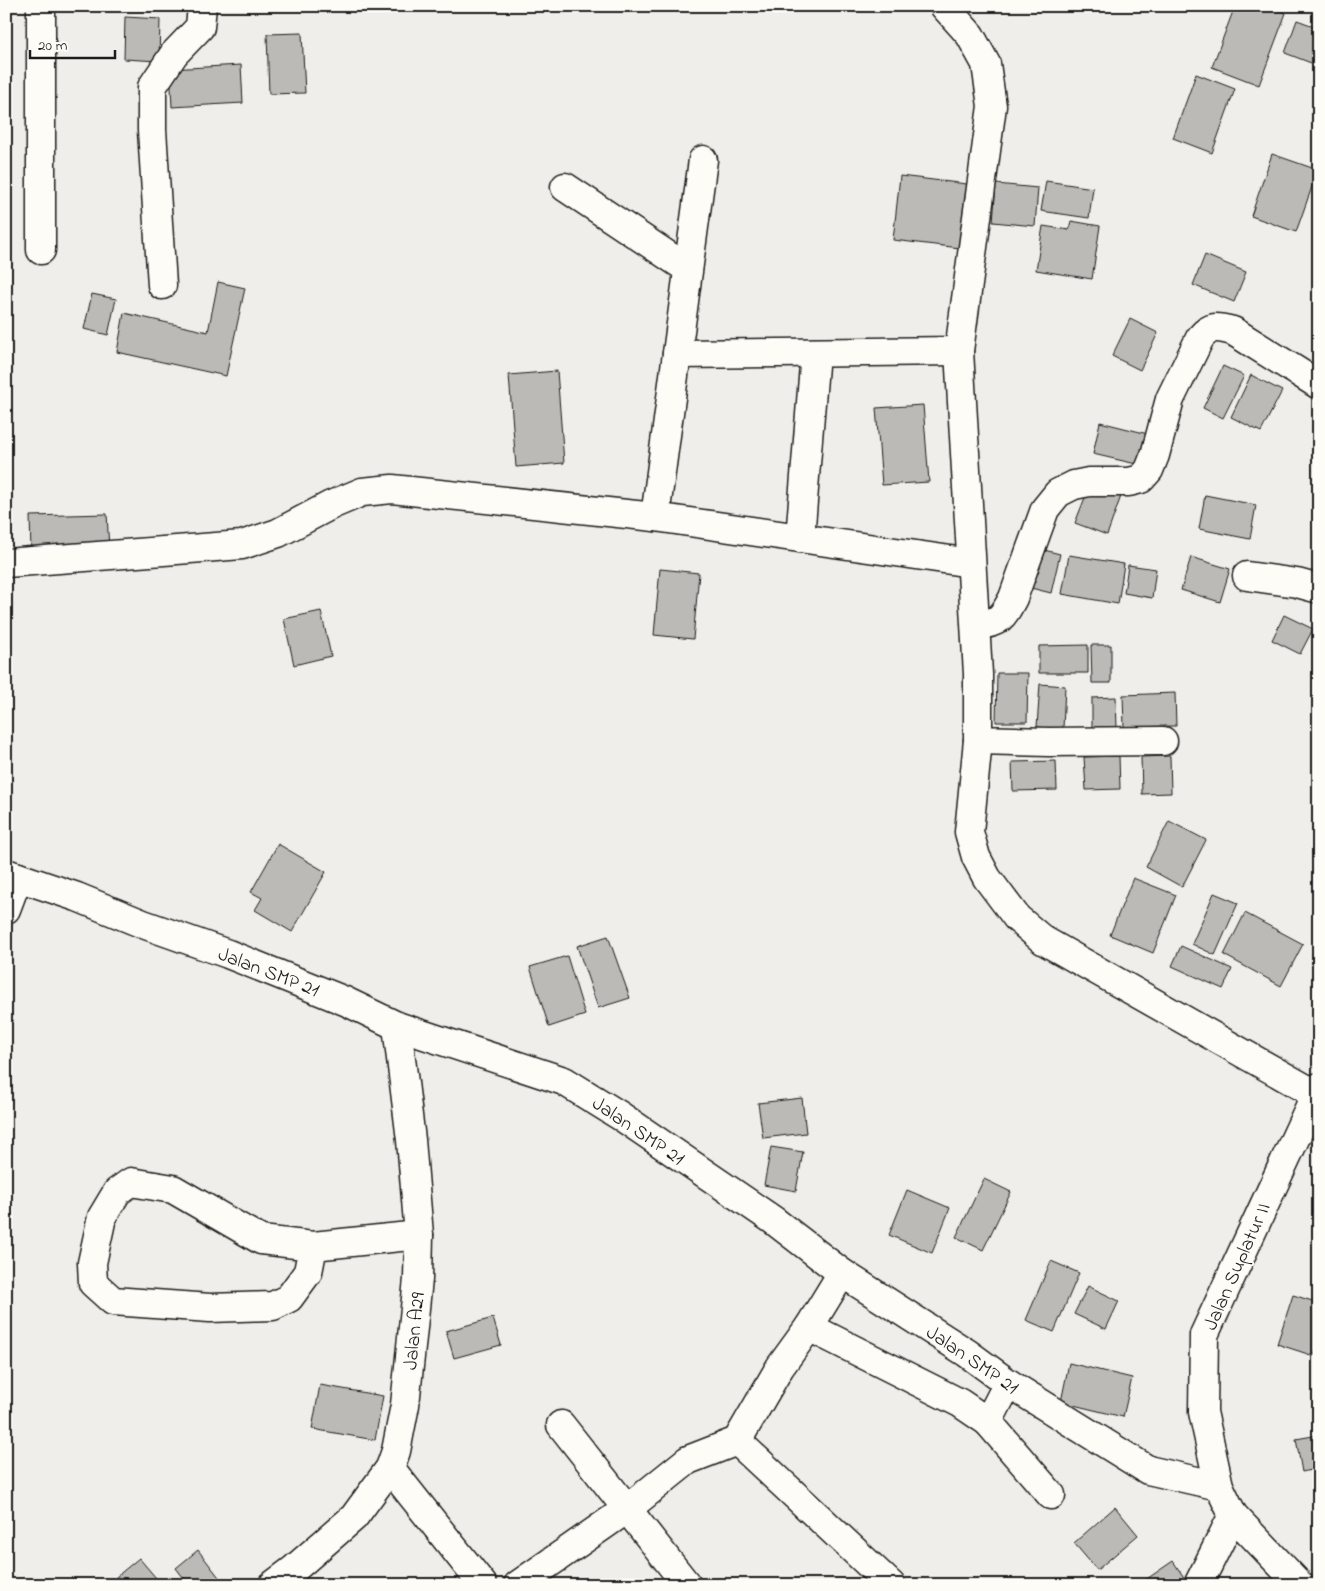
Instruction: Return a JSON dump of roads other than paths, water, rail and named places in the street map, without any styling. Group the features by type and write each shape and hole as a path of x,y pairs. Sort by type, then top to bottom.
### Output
{"street":[{"path":"41,6 41,250"},
{"path":"162,285 152,130 152,86 174,54 200,27 202,6"},
{"path":"944,6 970,35 986,64 992,106 959,351 978,674 978,740 969,832 976,856 987,878 1018,918 1043,940 1317,1090"},
{"path":"655,517 703,160"},
{"path":"565,187 688,269"},
{"path":"976,625 988,624 1002,618 1013,598 1045,508 1058,493 1074,485 1089,482 1128,482 1141,479 1149,470 1155,456 1170,399 1200,338 1207,330 1218,327 1233,331 1319,384"},
{"path":"677,354 959,351"},
{"path":"800,538 815,353"},
{"path":"6,562 242,545 278,533 331,505 362,492 392,489 655,517 971,563"},
{"path":"1247,576 1298,583 1319,589"},
{"path":"978,740 1049,742 1163,740"},
{"path":"6,909 12,875"},
{"name":"Jalan SMP 21","path":"12,875 77,897 280,974 397,1026 564,1081 622,1117 773,1220 842,1273 967,1353 1008,1383 1148,1470 1219,1486"},
{"name":"Jalan A29","path":"290,1580 354,1516 390,1468 396,1451 405,1405 418,1279 419,1234 411,1140 397,1026"},
{"name":"Jalan Suplatur II","path":"1300,1585 1234,1515 1219,1486 1203,1412 1204,1335 1317,1090"},
{"path":"314,1246 308,1272 289,1298 273,1306 210,1308 112,1301 93,1283 92,1262 102,1217 116,1192 131,1182 173,1189 261,1240 314,1246 419,1234"},
{"path":"518,1585 627,1509 688,1460 736,1441 780,1367 809,1326 842,1273"},
{"path":"809,1326 960,1403 988,1422 1051,1495"},
{"path":"988,1422 1008,1383"},
{"path":"560,1425 686,1585"},
{"path":"736,1441 891,1585"},
{"path":"390,1468 484,1585"},
{"path":"1198,1585 1234,1515"}]}
